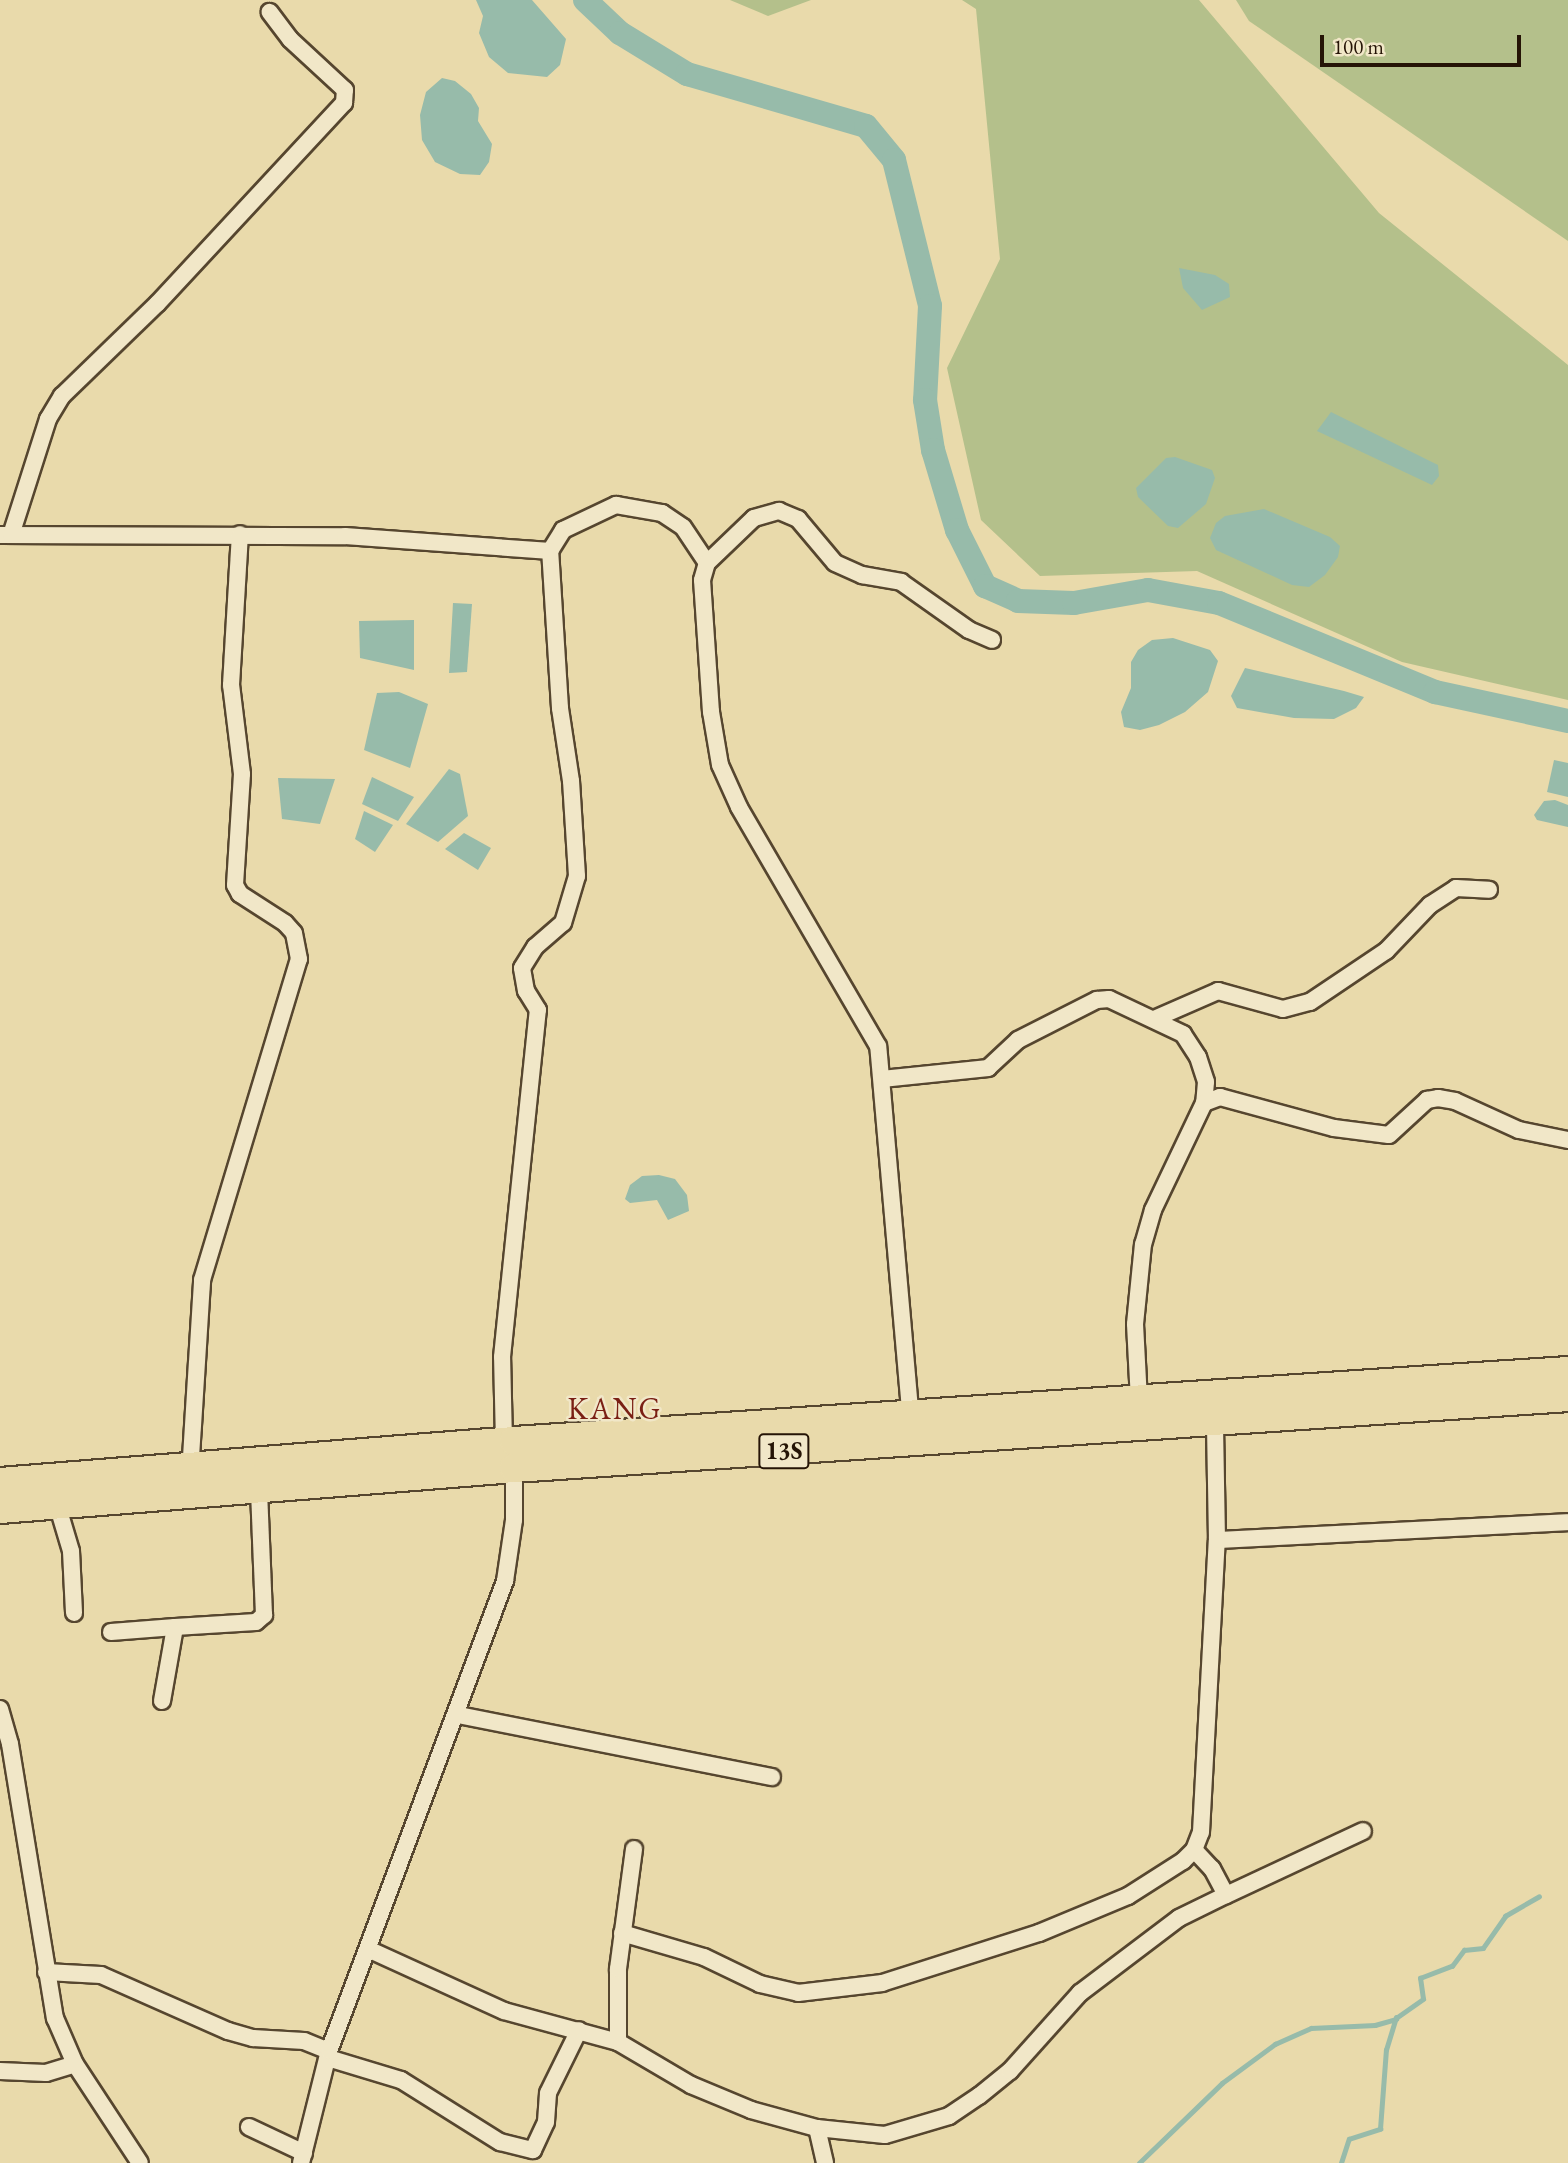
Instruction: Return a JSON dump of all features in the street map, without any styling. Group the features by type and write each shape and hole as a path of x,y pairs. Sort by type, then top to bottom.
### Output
{"highway":[{"name":"13S","path":"912,1430 1139,1400 1568,1371"},
{"name":"13S","path":"0,1509 57,1504 190,1483 511,1450 912,1430 1215,1424 1568,1397"},
{"name":"13S","path":"0,1482 190,1483 259,1489 511,1450"}],"street":[{"path":"270,12 290,39 345,90 344,103 156,304 62,396 48,419 6,535 345,536 550,551"},
{"path":"249,2127 302,2158 328,2054 458,1715 505,1581 513,1520 511,1450 502,1357 538,1010 526,991 522,968 535,947 562,923 577,876 571,781 560,708 550,551 563,530 616,505 662,513 683,527 707,563"},
{"path":"912,1430 882,1079 874,1037 739,807 720,765 710,712 702,579 707,563 761,513 790,514 835,563 862,575 901,582 969,630 992,640"},
{"path":"190,1483 202,1280 299,959 293,933 285,923 240,894 235,885 242,774 231,685 240,534"},
{"path":"1154,1019 1218,990 1255,1005 1283,1009 1310,1002 1386,951 1430,905 1456,888 1489,890"},
{"path":"882,1079 988,1068 1018,1040 1097,1000 1108,999 1183,1034 1198,1057 1206,1082 1204,1103 1153,1210 1143,1244 1135,1324 1139,1400"},
{"path":"1204,1103 1220,1097 1334,1128 1389,1135 1427,1100 1438,1098 1455,1101 1520,1129 1568,1140"},
{"path":"622,1933 704,1957 760,1984 798,1993 882,1983 1039,1933 1128,1896 1194,1850 1201,1832 1217,1540 1215,1424"},
{"path":"111,1632 256,1622 264,1615 259,1489"},
{"path":"57,1504 71,1551 74,1613"},
{"path":"1217,1540 1568,1522"},
{"path":"162,1701 175,1627"},
{"path":"0,1709 10,1744 55,2018 75,2064 140,2163"},
{"path":"458,1715 772,1777"},
{"path":"368,1949 504,2011 618,2042 691,2084 751,2110 817,2128 885,2135 948,2116 1010,2071 1080,1993 1178,1918 1363,1831"},
{"path":"618,2042 622,1933 634,1849"},
{"path":"1194,1850 1212,1868 1226,1895"},
{"path":"46,1972 102,1975 229,2031 253,2038 304,2041 328,2054 401,2080 500,2142 533,2150 547,2122 548,2093 579,2030"},
{"path":"0,2071 46,2073 75,2064"},
{"path":"817,2128 825,2163"}],"green space":[{"path":"730,0 811,0 768,16"},
{"path":"962,0 1199,0 1379,213 1568,365 1568,700 1402,662 1197,571 1040,576 981,520 947,368 1000,259 976,9"},
{"path":"1236,0 1568,0 1568,241 1249,21"}],"shaded area":[{"path":"476,0 532,0 566,39 560,65 547,77 508,73 489,57 479,33 483,16"},
{"path":"442,78 455,81 471,94 479,108 478,121 492,144 489,162 480,175 460,174 435,162 422,140 420,115 426,92"},
{"path":"1179,268 1215,275 1229,284 1230,297 1202,310 1183,288"},
{"path":"1331,412 1438,465 1439,476 1432,485 1317,431"},
{"path":"1175,457 1212,470 1215,478 1206,504 1178,528 1168,526 1138,497 1136,488 1166,458"},
{"path":"1264,509 1330,537 1340,546 1338,557 1325,575 1309,587 1292,585 1216,550 1210,538 1216,523 1225,516"},
{"path":"453,603 472,604 467,672 449,673"},
{"path":"414,620 414,670 360,658 359,621"},
{"path":"1173,638 1210,650 1218,661 1208,692 1185,712 1159,725 1140,730 1124,727 1121,712 1131,688 1131,662 1138,650 1152,640"},
{"path":"1245,668 1364,697 1356,708 1334,719 1294,718 1237,708 1231,696"},
{"path":"399,692 428,704 410,768 364,750 377,693"},
{"path":"1554,760 1568,763 1568,797 1547,792"},
{"path":"449,769 460,774 468,816 438,842 406,824"},
{"path":"372,777 414,797 398,821 362,804"},
{"path":"278,778 335,779 320,824 282,819"},
{"path":"1555,800 1568,805 1568,827 1537,820 1534,815 1544,801"},
{"path":"364,811 393,825 375,852 355,839"},
{"path":"464,833 491,848 478,870 445,849"},
{"path":"659,1175 675,1179 687,1195 689,1211 668,1220 657,1200 630,1203 625,1199 630,1185 642,1176"}],"waterway":[{"path":"585,0 620,33 687,74 866,126 894,160 930,306 925,400 933,450 957,530 985,586 1018,601 1074,603 1148,590 1219,603 1435,692 1568,721"},
{"path":"1341,2163 1349,2139 1380,2129 1386,2050 1396,2018 1423,1999 1420,1978 1452,1966 1464,1950 1483,1948 1505,1916 1539,1896"},
{"path":"1139,2163 1222,2083 1275,2044 1311,2028 1375,2025 1396,2019"}],"district":[{"name":"KANG","path":"615,1409"}]}
